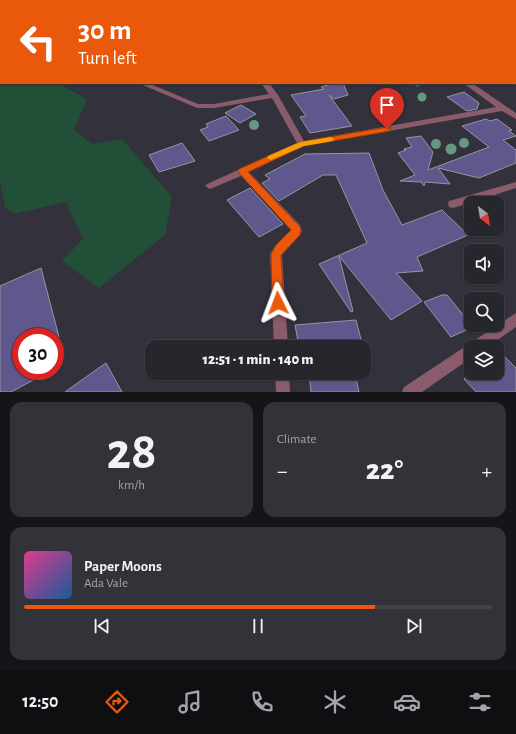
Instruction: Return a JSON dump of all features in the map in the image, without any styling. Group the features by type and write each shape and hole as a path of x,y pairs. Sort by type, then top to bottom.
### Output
{"street":[{"path":"144,84 197,106 214,106 274,95"},
{"path":"266,84 274,95 302,144"},
{"path":"468,84 516,117"},
{"path":"210,186 302,144 503,108"},
{"path":"242,171 296,228 296,232 276,254 280,340"},
{"path":"453,204 516,185"},
{"path":"485,340 516,319"},
{"path":"409,392 464,355"},
{"path":"282,380 283,392"}],"green space":[{"path":"0,84 63,84 65,87 87,99 74,130 92,144 122,139 172,197 165,235 99,288 62,261 83,239 66,202 14,214 5,207 0,182"}],"building":[{"path":"332,84 343,84 348,95 334,99 329,95 352,126 310,133 300,117 306,116 291,95 324,89 321,87"},
{"path":"464,92 479,103 477,109 467,111 447,97"},
{"path":"241,105 256,114 240,123 225,113"},
{"path":"226,116 239,130 209,141 200,130 208,127 206,124"},
{"path":"486,119 490,121 497,119 512,130 509,131 516,136 503,140 516,150 516,163 479,178 438,168 450,184 425,182 424,186 421,182 400,181 415,175 398,153 406,150 404,149 412,147 406,138 421,136 433,152 428,170 489,147 462,126"},
{"path":"182,143 195,161 159,172 149,155"},
{"path":"369,153 383,190 402,225 442,210 464,231 464,236 466,236 417,257 423,271 396,273 422,301 391,320 339,256 353,311 351,312 319,264 367,243 336,175 323,175 279,201 262,183 270,179 265,175 305,154"},
{"path":"250,188 283,224 259,237 227,200"},
{"path":"41,268 57,328 12,328 12,380 33,380 11,392 0,392 0,286"},
{"path":"442,295 447,295 464,316 464,331 451,337 424,302"},
{"path":"356,320 361,340 298,340 295,325"},
{"path":"504,356 516,368 516,392 476,392 465,380 504,380"},
{"path":"106,363 122,392 65,392 93,372"},
{"path":"310,380 356,380 359,392 311,392"}],"slow traffic":[{"path":"271,158 302,144 331,139"}],"route":[{"path":"278,303 276,254 280,248 294,235 296,228 242,171 302,144 387,129"}]}
